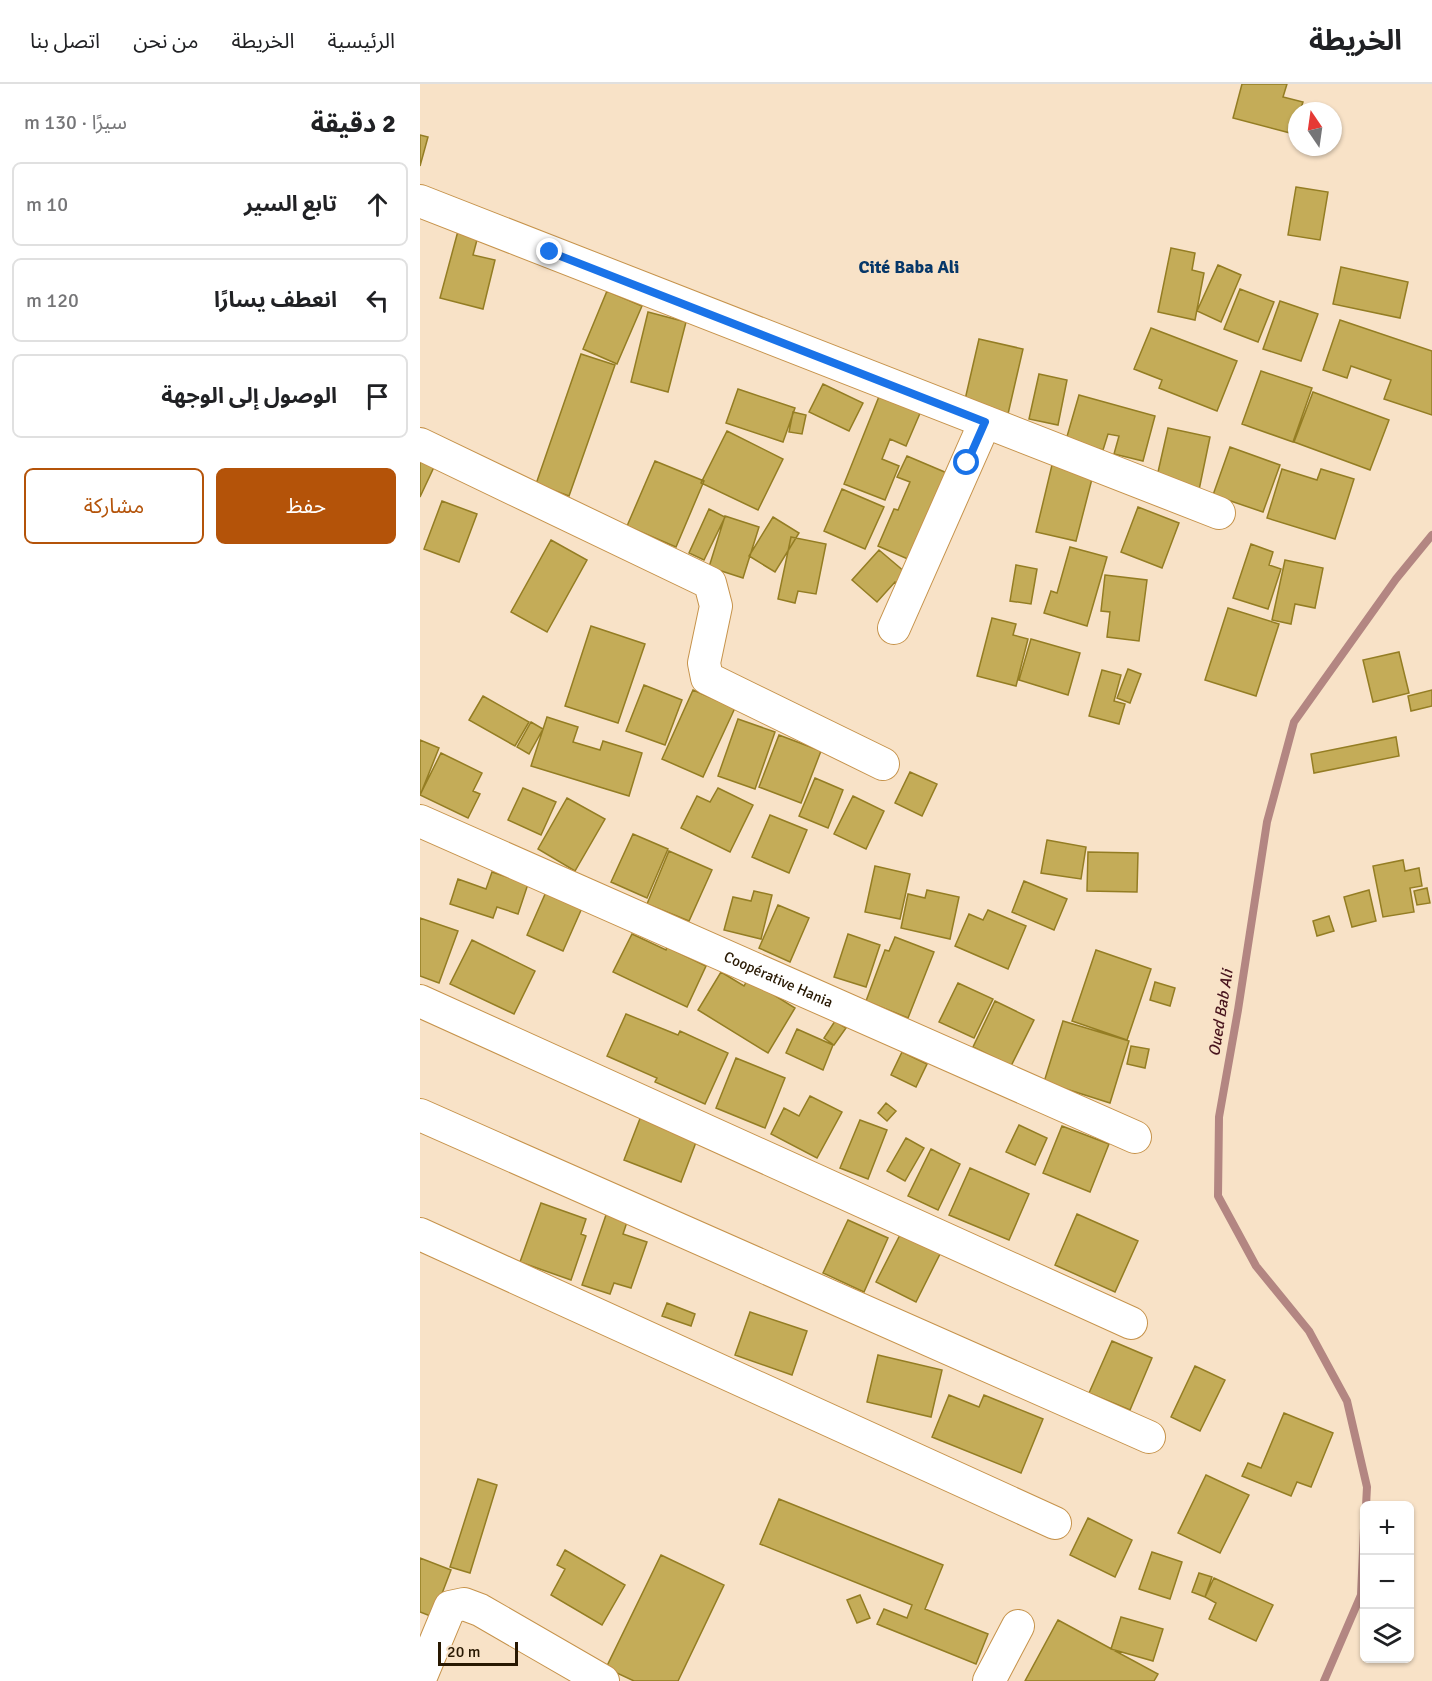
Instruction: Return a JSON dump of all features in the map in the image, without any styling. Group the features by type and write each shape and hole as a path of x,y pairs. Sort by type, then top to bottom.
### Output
{"street":[{"path":"420,201 1219,513"},
{"path":"894,628 985,422"},
{"path":"420,444 710,583 716,606 704,663 707,678 883,764"},
{"name":"Coopérative Hania","path":"420,821 1135,1137"},
{"path":"420,1001 1131,1323"},
{"path":"420,1115 1149,1437"},
{"path":"420,1234 1055,1523"},
{"path":"428,1677 450,1607 464,1604 480,1610 603,1681"},
{"path":"989,1681 1018,1626"}],"building":[{"path":"1242,84 1287,84 1283,97 1303,102 1288,102 1288,132 1233,118"},
{"path":"420,135 428,137 420,166"},
{"path":"1296,187 1328,192 1320,240 1288,235"},
{"path":"458,231 478,236 473,255 495,260 483,309 440,298"},
{"path":"1171,248 1195,253 1192,270 1204,273 1195,320 1158,312"},
{"path":"1218,265 1241,275 1221,322 1197,311"},
{"path":"1341,267 1408,282 1400,318 1333,304"},
{"path":"1240,289 1274,302 1258,342 1224,329"},
{"path":"607,291 642,306 617,364 583,349"},
{"path":"1280,301 1318,314 1301,361 1263,349"},
{"path":"648,312 686,322 668,392 631,382"},
{"path":"1340,320 1432,351 1432,415 1384,399 1391,380 1351,366 1347,378 1323,370"},
{"path":"1151,328 1237,361 1217,411 1159,388 1162,380 1134,369"},
{"path":"979,339 1023,349 1008,414 964,404"},
{"path":"581,354 615,365 569,496 536,484"},
{"path":"1261,371 1312,388 1293,442 1242,424"},
{"path":"1039,374 1067,380 1058,425 1029,419"},
{"path":"823,384 863,403 849,431 809,412"},
{"path":"738,389 795,408 783,442 726,423"},
{"path":"1313,392 1389,420 1370,470 1294,442"},
{"path":"880,394 921,411 906,446 890,439 882,459 899,466 885,500 844,484"},
{"path":"1079,395 1155,416 1143,461 1114,454 1119,436 1108,434 1103,450 1066,440"},
{"path":"793,412 806,415 802,434 789,432"},
{"path":"1168,428 1210,437 1199,490 1156,481"},
{"path":"727,431 783,459 758,510 701,483"},
{"path":"1230,447 1280,465 1263,512 1213,495"},
{"path":"907,456 954,476 917,563 878,546 894,509 898,510 910,482 897,477"},
{"path":"420,460 434,467 420,497"},
{"path":"655,461 704,481 676,547 627,526"},
{"path":"1052,465 1093,475 1076,541 1036,532"},
{"path":"1282,469 1317,480 1321,469 1354,479 1335,539 1267,518"},
{"path":"842,489 884,507 865,549 824,531"},
{"path":"442,501 477,514 459,562 424,549"},
{"path":"1138,507 1179,523 1162,568 1121,552"},
{"path":"709,509 725,517 704,560 689,553"},
{"path":"725,516 759,527 743,578 709,567"},
{"path":"773,517 799,533 775,572 749,556"},
{"path":"791,537 826,544 816,594 798,591 795,603 778,599"},
{"path":"551,540 587,560 547,632 511,612"},
{"path":"1251,544 1273,552 1269,565 1281,569 1268,609 1233,598"},
{"path":"1070,547 1107,557 1087,626 1044,613 1051,591 1057,593"},
{"path":"879,550 912,578 902,588 895,582 877,602 852,580"},
{"path":"1285,560 1323,568 1315,608 1295,604 1291,624 1272,620"},
{"path":"1016,565 1037,569 1031,604 1010,601"},
{"path":"1105,575 1147,580 1139,641 1107,637 1110,612 1101,611"},
{"path":"1228,608 1279,624 1256,696 1205,680"},
{"path":"992,618 1016,624 1013,635 1028,639 1016,686 977,676"},
{"path":"591,626 645,644 618,723 565,706"},
{"path":"1031,639 1080,653 1068,695 1019,680"},
{"path":"1399,652 1409,693 1373,702 1363,660"},
{"path":"1128,669 1141,674 1130,703 1117,698"},
{"path":"1102,670 1121,675 1114,701 1125,704 1119,724 1089,716"},
{"path":"644,685 682,700 665,745 626,731"},
{"path":"693,690 735,708 703,777 662,759"},
{"path":"1432,690 1432,706 1411,711 1408,696"},
{"path":"483,696 529,722 515,746 469,720"},
{"path":"547,717 578,727 573,742 600,750 603,741 642,753 629,796 531,766"},
{"path":"738,719 775,732 755,789 718,776"},
{"path":"531,722 543,729 529,754 517,747"},
{"path":"779,735 821,751 801,803 759,787"},
{"path":"1396,737 1399,756 1314,773 1311,754"},
{"path":"420,740 439,748 421,793 420,793"},
{"path":"441,753 482,773 473,791 480,794 468,818 420,795"},
{"path":"910,772 937,784 922,816 895,803"},
{"path":"815,778 843,790 828,828 799,816"},
{"path":"523,788 556,802 541,835 508,820"},
{"path":"718,788 753,805 730,852 681,828 697,796 710,802"},
{"path":"853,796 884,811 866,849 834,834"},
{"path":"567,798 605,819 575,871 538,849"},
{"path":"770,815 807,830 789,873 752,857"},
{"path":"633,834 668,849 647,898 611,882"},
{"path":"1047,840 1086,847 1081,879 1041,873"},
{"path":"669,851 712,870 689,921 647,904"},
{"path":"1088,852 1138,853 1137,892 1087,891"},
{"path":"1403,860 1405,871 1419,868 1422,886 1410,888 1414,912 1383,917 1373,866"},
{"path":"875,866 910,874 900,919 865,912"},
{"path":"492,872 528,884 518,914 497,907 493,918 450,904 458,879 486,889"},
{"path":"1024,881 1067,899 1054,930 1012,912"},
{"path":"1427,888 1430,903 1417,905 1414,891"},
{"path":"927,890 959,897 950,939 901,928 908,894 925,898"},
{"path":"1369,890 1376,921 1352,927 1344,897"},
{"path":"754,891 772,895 761,939 724,930 733,897 751,901"},
{"path":"546,892 582,908 563,951 527,935"},
{"path":"778,905 809,918 790,962 759,948"},
{"path":"988,910 1026,926 1008,969 955,946 969,914 983,920"},
{"path":"1329,916 1334,931 1317,936 1313,921"},
{"path":"420,918 458,931 439,983 420,976"},
{"path":"632,934 666,950 667,947 706,966 687,1007 613,972"},
{"path":"848,934 880,945 866,987 834,977"},
{"path":"895,937 934,952 908,1018 866,1001 885,950 889,951"},
{"path":"472,940 535,971 514,1014 450,984"},
{"path":"1096,950 1151,969 1127,1040 1072,1021"},
{"path":"721,972 744,986 748,979 795,1008 768,1053 698,1010"},
{"path":"1155,982 1175,988 1170,1006 1150,1000"},
{"path":"958,983 993,999 974,1038 939,1022"},
{"path":"995,1001 1034,1020 1011,1066 973,1047"},
{"path":"626,1014 678,1035 680,1031 728,1053 705,1104 655,1082 657,1078 607,1056"},
{"path":"835,1021 846,1028 834,1045 824,1038"},
{"path":"1063,1021 1129,1041 1110,1103 1044,1082"},
{"path":"797,1029 833,1045 823,1070 786,1053"},
{"path":"1131,1046 1149,1049 1145,1068 1127,1064"},
{"path":"902,1052 927,1064 916,1087 891,1075"},
{"path":"736,1058 785,1078 765,1128 716,1108"},
{"path":"810,1096 842,1112 817,1158 771,1134 784,1108 799,1116"},
{"path":"886,1103 896,1111 887,1121 878,1113"},
{"path":"641,1116 698,1137 681,1182 624,1160"},
{"path":"860,1120 887,1130 868,1179 840,1168"},
{"path":"1019,1125 1047,1138 1035,1165 1006,1152"},
{"path":"1062,1126 1109,1144 1090,1192 1043,1173"},
{"path":"906,1138 924,1148 905,1181 887,1171"},
{"path":"931,1149 960,1164 938,1210 908,1196"},
{"path":"970,1168 1029,1194 1009,1240 949,1215"},
{"path":"541,1203 586,1219 581,1234 586,1236 571,1280 520,1262"},
{"path":"607,1212 628,1219 623,1234 647,1242 631,1288 614,1283 610,1294 582,1285"},
{"path":"1077,1214 1138,1241 1115,1292 1055,1265"},
{"path":"848,1220 888,1238 864,1292 823,1273"},
{"path":"904,1227 943,1248 916,1302 876,1282"},
{"path":"667,1303 695,1314 691,1326 662,1316"},
{"path":"750,1312 807,1331 792,1375 735,1355"},
{"path":"1112,1341 1152,1358 1130,1410 1089,1393"},
{"path":"878,1355 942,1370 931,1417 867,1402"},
{"path":"1195,1366 1225,1380 1200,1431 1171,1417"},
{"path":"949,1395 979,1407 984,1395 1043,1419 1021,1473 932,1437"},
{"path":"1284,1413 1333,1433 1311,1487 1297,1482 1291,1496 1242,1476 1248,1463 1261,1468"},
{"path":"1206,1475 1249,1495 1220,1553 1178,1533"},
{"path":"478,1479 497,1485 470,1573 450,1567"},
{"path":"779,1499 943,1565 925,1609 988,1634 976,1664 877,1624 884,1609 907,1618 912,1605 760,1544"},
{"path":"1088,1518 1132,1540 1115,1577 1070,1555"},
{"path":"565,1550 625,1585 602,1625 551,1595 565,1569 557,1565"},
{"path":"1152,1552 1182,1562 1170,1599 1139,1589"},
{"path":"661,1555 724,1585 678,1681 634,1681 606,1668"},
{"path":"420,1558 451,1570 433,1617 420,1612"},
{"path":"1199,1573 1212,1577 1205,1597 1192,1592"},
{"path":"1214,1578 1273,1605 1256,1641 1209,1619 1216,1603 1205,1597"},
{"path":"860,1595 870,1618 857,1623 847,1600"},
{"path":"1121,1617 1163,1629 1153,1661 1111,1649"},
{"path":"1058,1620 1158,1674 1154,1681 1025,1681"}],"waterway":[{"name":"Oued Bab Ali","path":"1366,1501 1367,1487 1347,1401 1309,1331 1256,1266 1218,1196 1219,1117 1267,822 1294,722 1396,579 1432,535"},
{"name":"Oued Bab Ali","path":"1324,1681 1361,1595 1363,1555"}],"district":[{"name":"Cité Baba Ali","path":"909,267"}],"route":[{"path":"550,252 985,422 967,463"}]}
